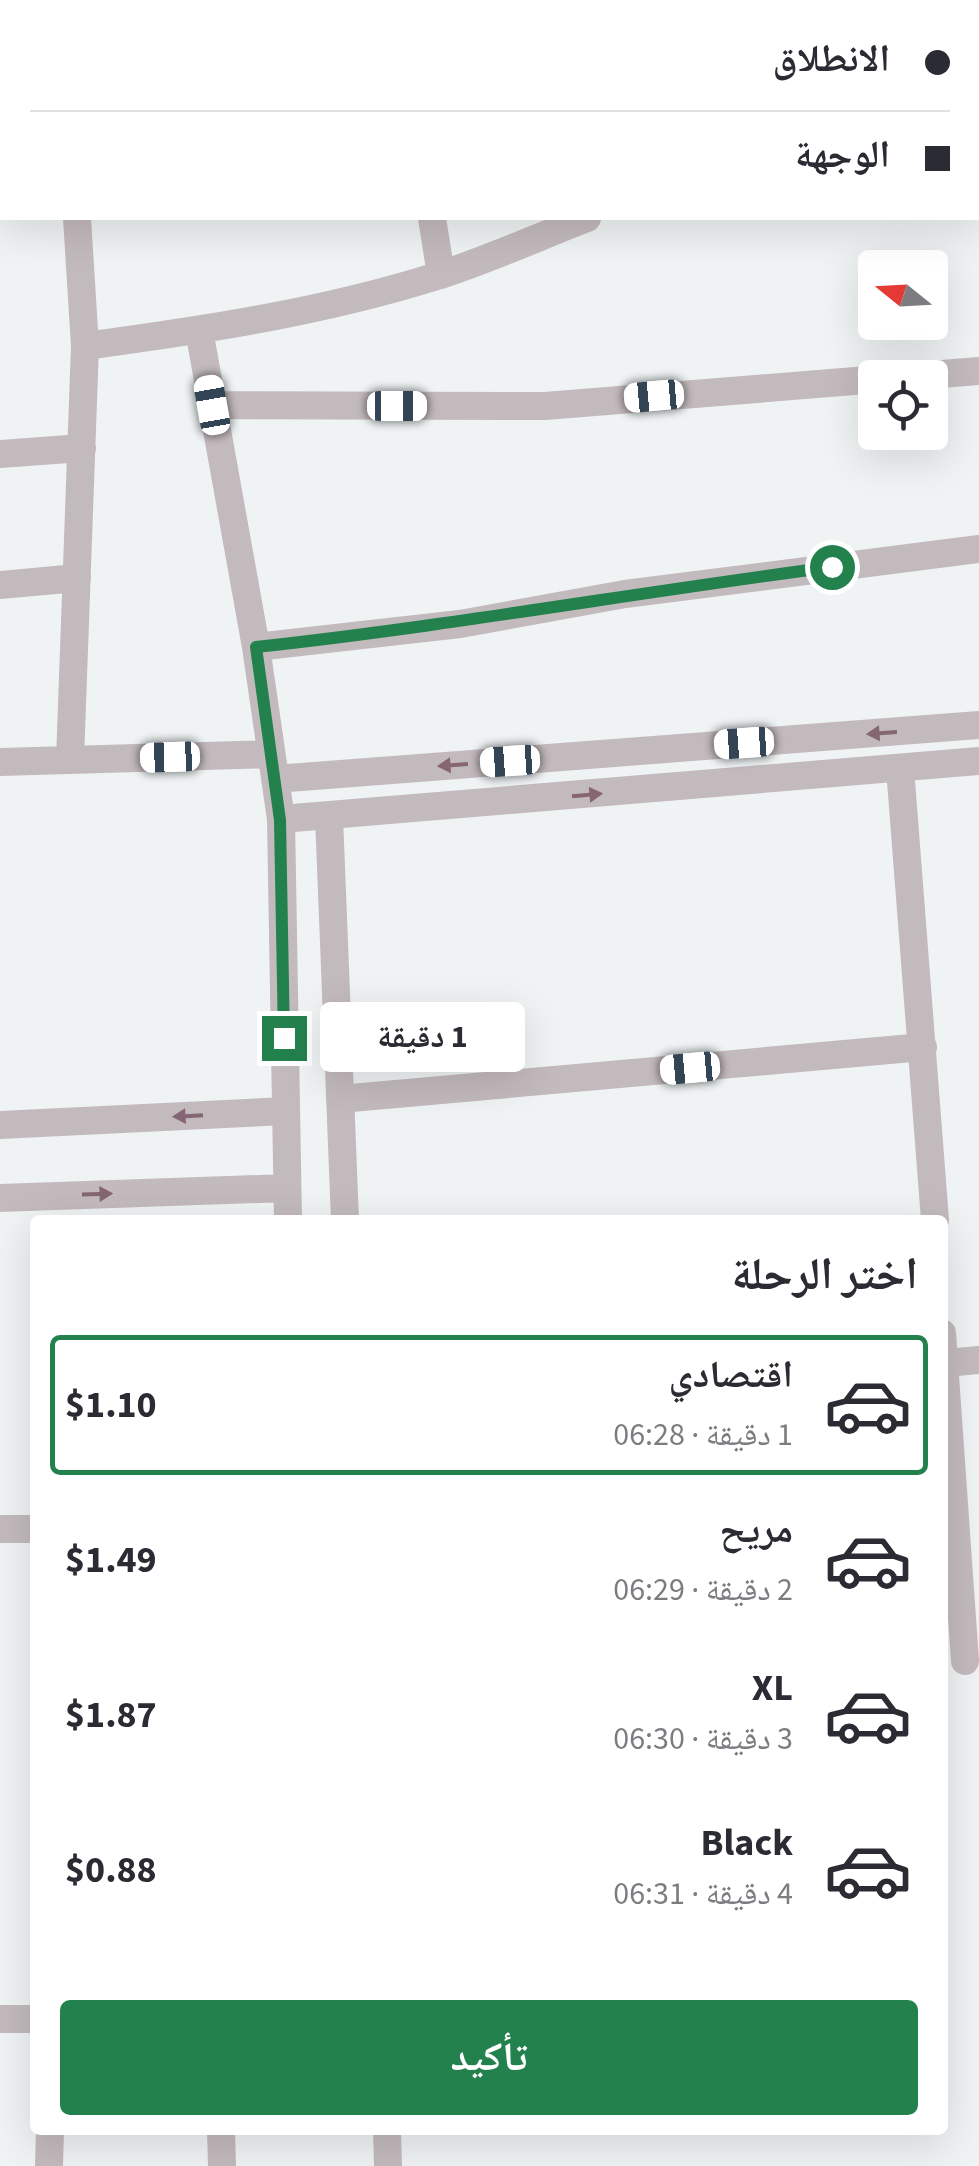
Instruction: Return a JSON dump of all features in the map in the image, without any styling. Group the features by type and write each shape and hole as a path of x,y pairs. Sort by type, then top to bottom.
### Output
{"street":[{"path":"70,760 86,346 78,220"},
{"path":"432,220 440,275"},
{"path":"86,346 199,330 364,297 440,275 582,220"},
{"path":"199,330 256,647 280,820 288,1215"},
{"path":"212,405 546,406 979,371"},
{"path":"0,454 82,448"},
{"path":"256,647 460,624 625,594 979,549"},
{"path":"0,584 77,578"},
{"path":"0,762 70,760 273,766 979,726"},
{"path":"280,820 979,761"},
{"path":"900,768 935,1215"},
{"path":"329,817 345,1215"},
{"path":"340,1100 923,1047"},
{"path":"0,1125 286,1111"},
{"path":"0,1198 287,1188"},
{"path":"948,1363 979,1360"},
{"path":"948,1429 962,1661"},
{"path":"0,1529 30,1529"},
{"path":"0,2019 30,2019"},
{"path":"49,2166 50,2135"},
{"path":"221,2135 222,2166"},
{"path":"386,2135 388,2166"}],"route":[{"path":"284,1038 280,820 256,647 460,624 625,594 832,567"}]}
